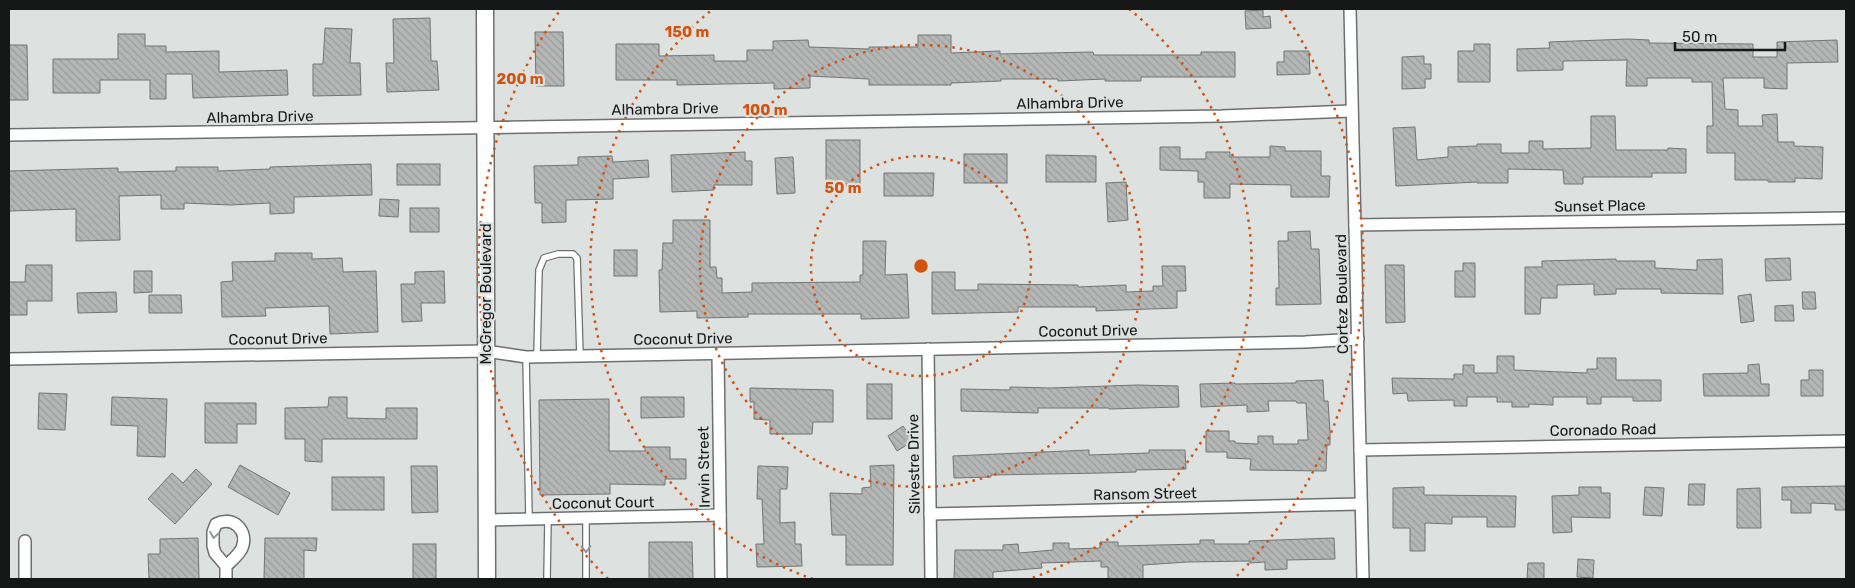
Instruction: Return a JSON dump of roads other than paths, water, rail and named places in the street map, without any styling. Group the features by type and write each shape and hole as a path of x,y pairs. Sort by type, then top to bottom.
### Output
{"main road":[{"name":"McGregor Boulevard","path":"484,9 487,579"}],"street":[{"name":"Cortez Boulevard","path":"1350,9 1363,579"},
{"name":"Alhambra Drive","path":"9,136 1222,116 1352,111"},
{"name":"Sunset Place","path":"1355,225 1846,218"},
{"name":"Coconut Drive","path":"9,359 486,351 532,357 1305,342 1358,338"},
{"name":"Silvestre Drive","path":"928,349 931,579"},
{"name":"Irwin Street","path":"718,354 721,579"},
{"name":"Coronado Road","path":"1360,450 1846,441"},
{"name":"Ransom Street","path":"930,514 1361,504"},
{"name":"Coconut Court","path":"487,520 720,515"},
{"path":"25,541 25,579"},
{"path":"226,566 226,579"}],"lane":[{"path":"529,519 532,357 539,270 544,258 558,254 574,254 577,258 580,356"},
{"path":"547,579 548,519"},
{"path":"586,519 586,579"}]}
